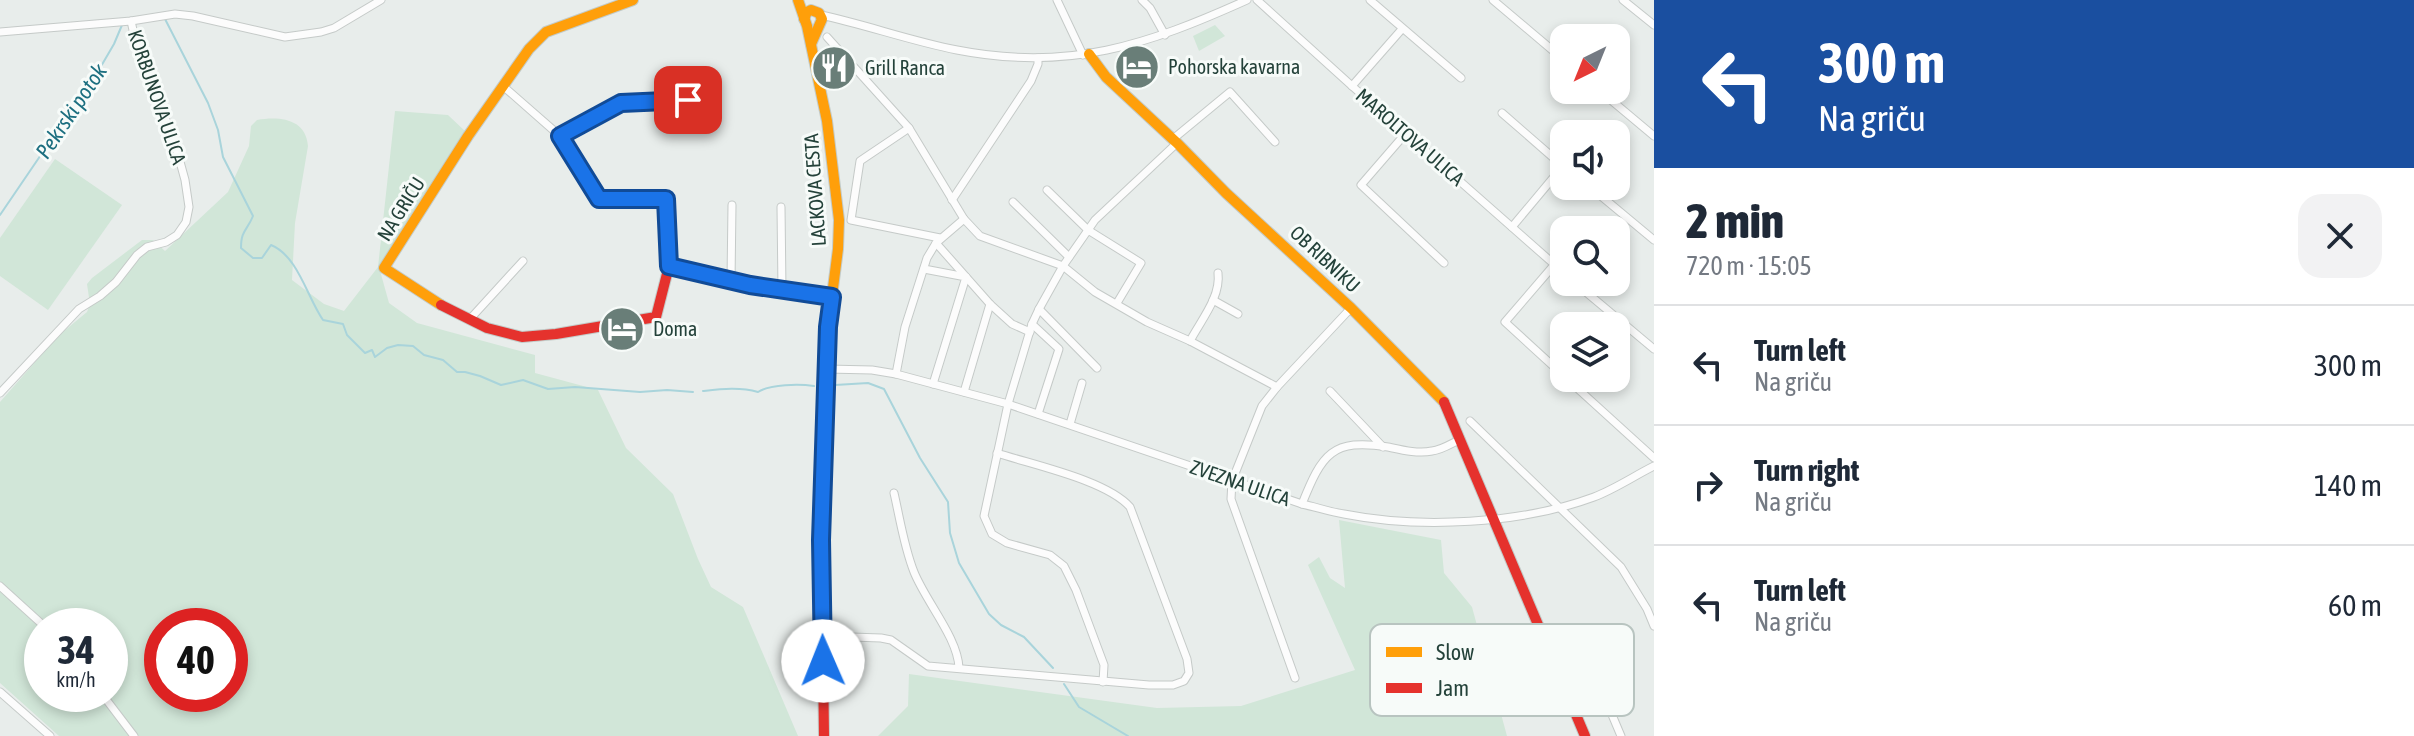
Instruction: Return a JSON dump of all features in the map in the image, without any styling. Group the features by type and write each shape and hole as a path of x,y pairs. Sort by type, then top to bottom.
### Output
{"street":[{"path":"0,32 169,15 193,16 285,37 334,28 381,0"},
{"name":"NA GRIČU","path":"503,86 560,136 599,199 666,199 669,266 656,317 554,335 523,337 506,334 470,319 384,268 468,136 503,86 529,49 546,32 633,0"},
{"path":"798,0 814,21"},
{"path":"807,0 814,21"},
{"path":"1057,0 1086,55"},
{"path":"1142,0 1165,35"},
{"path":"814,21 837,20 969,53 1038,58 1086,55 1122,48 1165,35 1247,0"},
{"name":"MAROLTOVA ULICA","path":"1257,0 1550,261"},
{"path":"1370,0 1461,78"},
{"path":"1493,0 1550,48"},
{"path":"1623,0 1654,25"},
{"name":"KORBUNOVA ULICA","path":"0,393 79,309 116,282 137,255 147,247 166,242 177,235 188,215 188,193 174,140 137,48 130,21"},
{"name":"LACKOVA CESTA","path":"814,21 811,44 827,121 839,220 827,369 821,540 824,736"},
{"path":"1352,86 1402,29"},
{"path":"827,37 909,128 964,219 980,236 1063,266 1095,292 1147,322 1277,387"},
{"name":"OB RIBNIKU","path":"1086,55 1436,392 1447,406 1538,624"},
{"path":"952,200 1031,81 1038,58"},
{"path":"1103,682 1104,665 1064,566 1050,555 1007,543 992,534 984,516 1008,404 1031,328 1063,266 1095,220 1230,92 1275,142"},
{"path":"560,136 621,103 713,100"},
{"path":"1616,104 1654,136"},
{"path":"1502,113 1550,155"},
{"path":"909,128 860,161 851,220 938,241 990,304 1012,324 1031,328 1059,349 1038,414"},
{"path":"1406,133 1361,185 1444,263"},
{"path":"1512,227 1550,183"},
{"path":"1047,190 1088,230 1141,263 1117,303"},
{"path":"1606,200 1654,240"},
{"path":"1013,202 1069,257"},
{"path":"731,281 732,205"},
{"path":"781,207 782,290"},
{"path":"896,374 905,327 927,258 938,241 964,219"},
{"path":"470,319 523,261"},
{"path":"669,266 731,281 832,297"},
{"path":"924,269 966,277"},
{"path":"1550,270 1505,322 1550,363"},
{"path":"1190,341 1213,300 1219,285 1218,273"},
{"path":"933,384 966,277"},
{"path":"1591,296 1654,349"},
{"path":"1213,300 1238,314"},
{"path":"964,392 990,304"},
{"path":"1295,678 1231,499 1232,481 1262,406 1351,308"},
{"path":"1039,309 1097,368"},
{"name":"ZVEZNA ULICA","path":"827,369 896,374 1008,404 1232,481 1344,515 1398,521 1495,520 1561,508 1609,491 1654,466"},
{"path":"1070,424 1082,383"},
{"path":"1330,391 1383,447"},
{"path":"1581,392 1654,458"},
{"path":"1470,421 1621,567 1651,607 1654,626"},
{"path":"1302,504 1322,464 1336,450 1357,444 1434,451 1461,439"},
{"path":"822,636 891,640 928,666 1103,682 1173,685 1184,681 1189,673 1187,659 1130,507 1121,496 997,453"},
{"path":"894,493 913,570 956,648 959,668"},
{"path":"0,586 24,608"},
{"path":"0,692 50,736"},
{"path":"116,712 134,736"},
{"name":"OB RIBNIKU","path":"1577,716 1585,736"},
{"path":"1613,716 1621,736"}],"green space":[{"path":"1215,25 1225,36 1199,51 1193,36"},
{"path":"395,111 448,115 466,132 379,267 389,303 417,323 535,355 535,373 598,390 626,448 673,494 711,587 743,607 798,736 59,736 32,712 128,712 128,608 24,608 24,705 0,683 0,402 58,336 87,312 90,304 87,284 92,278 142,240 153,240 165,251 228,192 249,146 251,126 257,120 290,121 306,137 308,146 295,223 292,280 324,304 344,311 378,267"},
{"path":"55,159 122,205 48,310 0,276 0,238"},
{"path":"1339,520 1441,540 1444,573 1472,607 1477,624 1370,624 1370,716 1502,716 1507,736 878,736 908,706 909,674 1157,708 1241,706 1355,670 1308,565 1319,557 1330,578 1345,588"}],"waterway":[{"path":"165,19 208,103 218,130 223,157 253,216 243,234 241,248 253,258 262,258 271,245 280,250 295,268 323,320 343,324 347,335 365,353 372,350 375,357 387,348 413,346 424,355 443,360 457,372 480,376 501,385 523,380 548,389 575,387 693,392"},
{"name":"Pekrski potok","path":"0,215 100,68 122,25"},
{"path":"835,385 868,383 884,389 920,458 948,502 950,533 959,563 989,614 1001,625 1024,637 1053,668"},
{"path":"703,391 738,389 758,392 777,386 814,386"},
{"path":"1064,684 1079,707 1128,736"}],"traffic: slow":[{"path":"441,305 384,268 468,136 529,49 546,32 633,0"},
{"path":"798,0 807,26 827,121 839,220 828,327 822,585"},
{"path":"804,19 811,10 819,13 822,19 811,44"},
{"path":"1089,54 1106,77 1351,308 1444,402"}],"traffic: jam":[{"path":"441,305 487,328 522,337 656,317 669,266 750,285 832,297"},
{"path":"1444,402 1538,624"},
{"path":"822,585 824,736"},
{"path":"1577,716 1585,736"}],"place":[{"name":"Pohorska kavarna","path":"1137,67"},
{"name":"Grill Ranca","path":"834,68"},
{"name":"Doma","path":"622,329"}],"route":[{"path":"688,100 621,103 560,136 599,199 666,199 669,266 750,285 832,297 828,327 821,540 823,661"}]}
